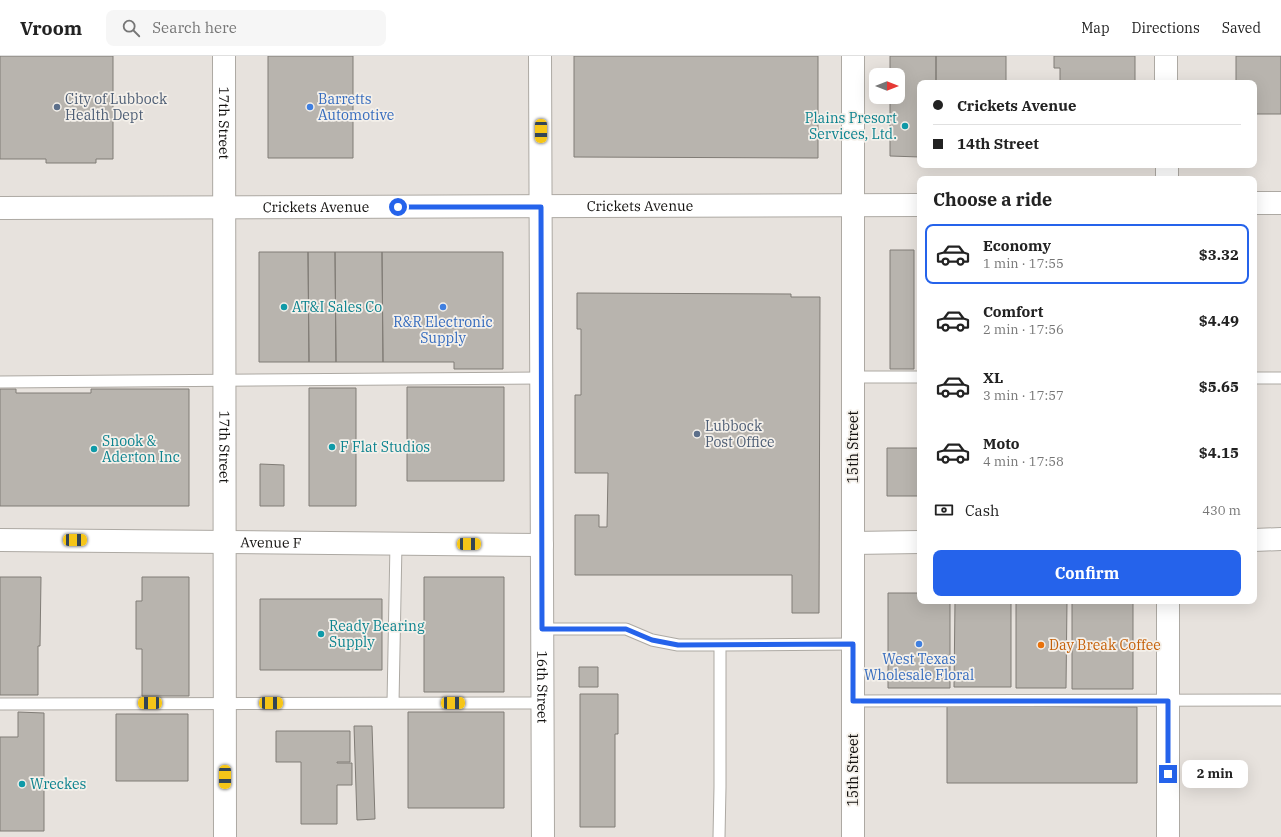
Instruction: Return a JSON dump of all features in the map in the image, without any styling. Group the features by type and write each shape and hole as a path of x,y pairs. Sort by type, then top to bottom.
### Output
{"street":[{"name":"17th Street","path":"224,56 225,837"},
{"name":"16th Street","path":"540,56 542,837"},
{"name":"15th Street","path":"853,56 853,837"},
{"path":"1166,56 1166,80"},
{"path":"1257,203 1281,203"},
{"name":"Crickets Avenue","path":"0,208 917,205"},
{"path":"1257,540 1281,539"},
{"name":"Avenue F","path":"0,540 542,544"},
{"path":"853,543 917,542"},
{"path":"1168,604 1168,837"}],"lane":[{"path":"853,377 917,378"},
{"path":"0,382 541,378"},
{"path":"1257,378 1281,378"},
{"path":"393,703 396,543"},
{"path":"542,629 626,629 652,640 678,645 853,644"},
{"path":"719,837 720,645"},
{"path":"853,701 1281,700"},
{"path":"0,704 542,703"}],"building":[{"name":"City of Lubbock Health Dept","path":"0,56 113,56 113,159 96,159 96,163 46,163 46,159 0,159"},
{"name":"Barretts Automotive","path":"268,56 353,56 353,158 268,158"},
{"path":"574,56 818,56 818,158 574,157"},
{"name":"Plains Presort Services, Ltd.","path":"890,56 936,56 936,80 917,80 917,157 890,156 890,104 905,104 905,68 890,68"},
{"path":"936,56 1006,56 1006,80 936,80"},
{"path":"1054,56 1135,56 1135,80 1060,80 1060,68 1054,68"},
{"path":"1236,56 1281,56 1281,114 1257,114 1257,80 1236,80"},
{"path":"890,250 914,250 914,369 890,369"},
{"name":"AT&I Sales Co","path":"259,252 308,252 309,362 259,362"},
{"path":"308,252 335,252 336,362 309,362"},
{"path":"335,252 382,252 383,362 336,362"},
{"name":"R&R Electronic Supply","path":"382,252 503,252 503,369 454,369 454,362 383,362"},
{"name":"Lubbock Post Office","path":"577,293 791,294 791,297 820,297 819,613 792,613 792,575 575,575 575,515 599,515 599,527 607,527 608,473 575,473 575,395 581,395 581,329 577,329"},
{"path":"407,387 504,387 504,481 407,481"},
{"name":"F Flat Studios","path":"309,388 356,388 356,506 309,506"},
{"name":"Snook & Aderton Inc","path":"0,389 16,389 16,393 91,393 91,389 189,389 189,506 0,506"},
{"path":"887,448 917,448 917,496 887,496"},
{"path":"260,464 284,465 284,506 260,506"},
{"path":"0,577 41,577 40,646 38,646 38,695 0,695"},
{"path":"142,577 189,577 189,696 142,696 142,649 136,649 136,601 142,601"},
{"path":"424,577 504,577 504,692 424,692"},
{"name":"West Texas Wholesale Floral","path":"888,593 917,593 917,604 950,604 950,688 888,688"},
{"name":"Ready Bearing Supply","path":"260,599 382,599 382,670 260,670"},
{"path":"955,604 1011,604 1011,687 954,687"},
{"name":"Day Break Coffee","path":"1016,604 1067,604 1066,688 1016,688"},
{"path":"1072,604 1133,604 1133,689 1072,689"},
{"path":"579,667 598,667 598,687 579,687"},
{"path":"580,694 618,694 618,734 615,734 615,827 580,827"},
{"path":"947,706 1137,707 1137,783 947,783"},
{"name":"Wreckes","path":"18,712 44,713 44,831 0,831 0,737 18,737"},
{"path":"408,712 504,712 504,808 408,808"},
{"path":"116,714 188,714 188,781 116,781"},
{"path":"354,726 372,726 375,819 357,820"},
{"path":"276,731 350,731 350,762 337,763 352,763 352,785 337,785 337,824 301,824 301,762 276,762"}],"place":[{"name":"City of Lubbock Health Dept","path":"57,107"},
{"name":"Barretts Automotive","path":"310,107"},
{"name":"Plains Presort Services, Ltd.","path":"905,126"},
{"name":"AT&I Sales Co","path":"284,307"},
{"name":"R&R Electronic Supply","path":"443,307"},
{"name":"Lubbock Post Office","path":"697,434"},
{"name":"F Flat Studios","path":"332,447"},
{"name":"Snook & Aderton Inc","path":"94,449"},
{"name":"Ready Bearing Supply","path":"321,634"},
{"name":"West Texas Wholesale Floral","path":"919,644"},
{"name":"Day Break Coffee","path":"1041,645"},
{"name":"Wreckes","path":"22,784"}],"route":[{"path":"398,207 541,207 542,629 626,629 652,640 678,645 853,644 853,701 1168,701 1168,774"}]}
